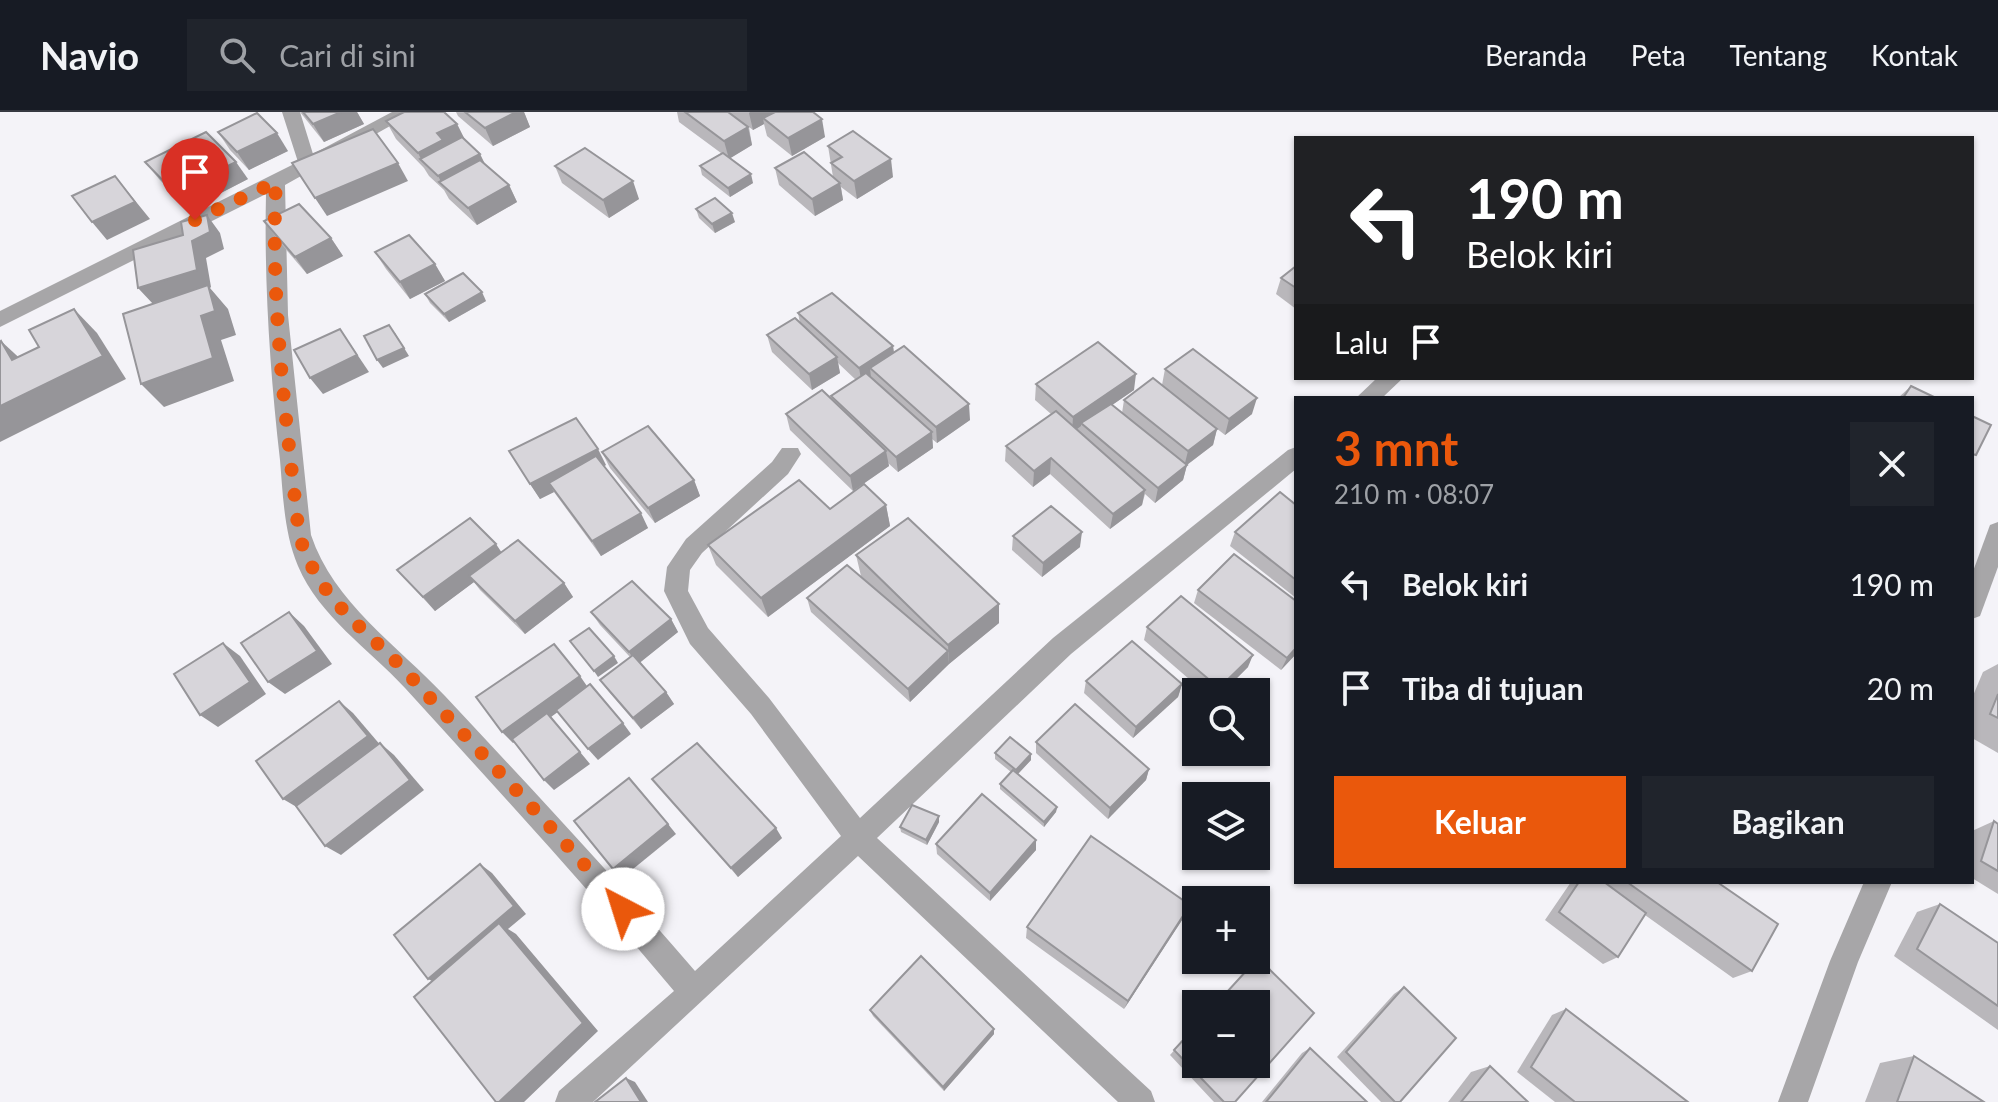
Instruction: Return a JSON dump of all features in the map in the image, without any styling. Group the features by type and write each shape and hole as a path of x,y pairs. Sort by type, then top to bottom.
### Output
{"street":[{"path":"291,112 307,163"},
{"path":"0,320 141,246 276,182 406,112"},
{"path":"276,182 272,257 276,325 299,535 309,565 328,596 394,659 588,868 694,992"},
{"path":"1370,396 1390,380"},
{"path":"790,454 780,468 694,546 679,567 676,591 699,636 760,706 860,840 1140,1102"},
{"path":"570,1102 860,840 1062,646 1294,458"},
{"path":"1974,603 1998,532"},
{"path":"1793,1102 1844,961 1877,884"}],"building":[{"path":"303,112 341,112 313,124"},
{"path":"404,112 444,112 457,124 437,133 443,140 418,153 386,121"},
{"path":"465,112 516,112 485,128"},
{"path":"685,112 728,112 748,127 724,141"},
{"path":"775,112 813,112 822,119 788,138 763,118"},
{"path":"257,113 277,133 237,152 218,132"},
{"path":"373,129 398,163 315,198 292,163"},
{"path":"853,131 891,159 854,181 831,163 842,157 828,146"},
{"path":"206,132 236,162 174,192 145,162"},
{"path":"462,137 480,154 438,176 420,159"},
{"path":"585,148 633,181 603,200 555,166"},
{"path":"804,152 840,183 812,199 775,168"},
{"path":"723,153 751,174 728,188 700,166"},
{"path":"480,160 509,185 468,208 439,182"},
{"path":"115,176 135,202 92,222 72,196"},
{"path":"715,198 732,213 712,224 696,209"},
{"path":"299,204 331,238 295,257 264,221"},
{"path":"207,215 210,232 192,241 197,270 138,288 133,250 183,235 181,222"},
{"path":"409,235 435,264 400,282 375,252"},
{"path":"1294,268 1294,287 1281,278"},
{"path":"463,273 482,292 444,314 425,294"},
{"path":"208,285 215,311 201,316 213,358 141,384 123,314"},
{"path":"832,293 893,346 859,368 798,313"},
{"path":"74,309 103,356 0,406 0,342 12,360 39,347 29,330"},
{"path":"795,318 837,357 809,374 767,335"},
{"path":"389,325 404,348 377,360 364,336"},
{"path":"340,329 357,355 310,378 294,350"},
{"path":"1098,342 1136,374 1073,417 1036,384"},
{"path":"904,346 969,404 936,427 870,368"},
{"path":"1193,349 1257,398 1229,419 1165,369"},
{"path":"866,373 932,432 896,457 831,396"},
{"path":"1153,378 1217,429 1188,451 1124,400"},
{"path":"1911,386 1932,396 1904,396"},
{"path":"822,390 886,451 850,476 786,414"},
{"path":"1111,404 1187,465 1158,488 1081,423"},
{"path":"1056,411 1145,490 1113,514 1051,458 1034,471 1006,446"},
{"path":"1974,417 1991,425 1974,454"},
{"path":"576,418 598,449 530,484 509,451"},
{"path":"648,426 694,480 648,508 602,452"},
{"path":"596,456 641,513 592,541 549,483"},
{"path":"799,480 830,509 864,484 886,505 761,598 708,545"},
{"path":"1280,492 1294,503 1294,578 1235,532"},
{"path":"1051,506 1082,532 1043,563 1013,536"},
{"path":"470,518 496,544 423,597 397,570"},
{"path":"908,518 999,604 948,645 856,555"},
{"path":"518,540 564,583 515,621 469,576"},
{"path":"1234,554 1294,599 1294,650 1287,658 1198,590"},
{"path":"847,565 948,651 908,689 807,598"},
{"path":"632,581 671,619 629,652 591,612"},
{"path":"1181,596 1253,655 1229,678 1207,678 1147,627"},
{"path":"289,612 317,651 268,682 241,643"},
{"path":"589,628 614,656 594,671 570,641"},
{"path":"1132,641 1182,684 1136,727 1086,681"},
{"path":"223,643 250,682 200,715 174,674"},
{"path":"554,644 580,676 502,732 476,697"},
{"path":"633,655 666,692 633,718 600,680"},
{"path":"590,684 623,723 588,749 556,710"},
{"path":"1998,694 1998,718 1990,714"},
{"path":"339,701 368,736 283,799 256,761"},
{"path":"1075,704 1149,769 1110,808 1036,742"},
{"path":"547,713 580,752 544,780 512,739"},
{"path":"1010,737 1031,754 1016,770 995,753"},
{"path":"380,743 410,780 325,846 296,806"},
{"path":"697,743 776,828 731,868 652,779"},
{"path":"1013,770 1057,807 1044,822 1000,784"},
{"path":"629,778 668,824 613,869 574,821"},
{"path":"982,794 1036,840 990,893 936,844"},
{"path":"912,805 939,816 926,840 900,827"},
{"path":"1994,821 1998,824 1998,871 1981,861"},
{"path":"1091,836 1182,899 1182,917 1128,1001 1027,927"},
{"path":"480,864 514,906 428,979 394,935"},
{"path":"1578,884 1607,884 1646,913 1618,957 1559,912"},
{"path":"1630,884 1720,884 1778,924 1752,971"},
{"path":"1940,904 1998,943 1998,1006 1917,949"},
{"path":"499,923 583,1023 496,1102 414,997"},
{"path":"921,956 994,1029 943,1087 870,1010"},
{"path":"1270,970 1314,1013 1270,1063 1270,990 1229,990 1243,974 1270,974"},
{"path":"1404,987 1456,1038 1400,1102 1395,1102 1346,1052"},
{"path":"1566,1009 1688,1102 1575,1102 1531,1067"},
{"path":"1182,1041 1182,1058 1174,1050"},
{"path":"1310,1048 1367,1102 1266,1102"},
{"path":"1914,1056 1984,1102 1897,1102"},
{"path":"1490,1066 1528,1102 1461,1102"},
{"path":"626,1078 641,1102 595,1102"},
{"path":"1201,1078 1256,1078 1235,1102 1224,1102"}],"route":[{"path":"195,220 276,182 272,257 276,325 299,535 309,565 328,596 394,659 623,909"}]}
